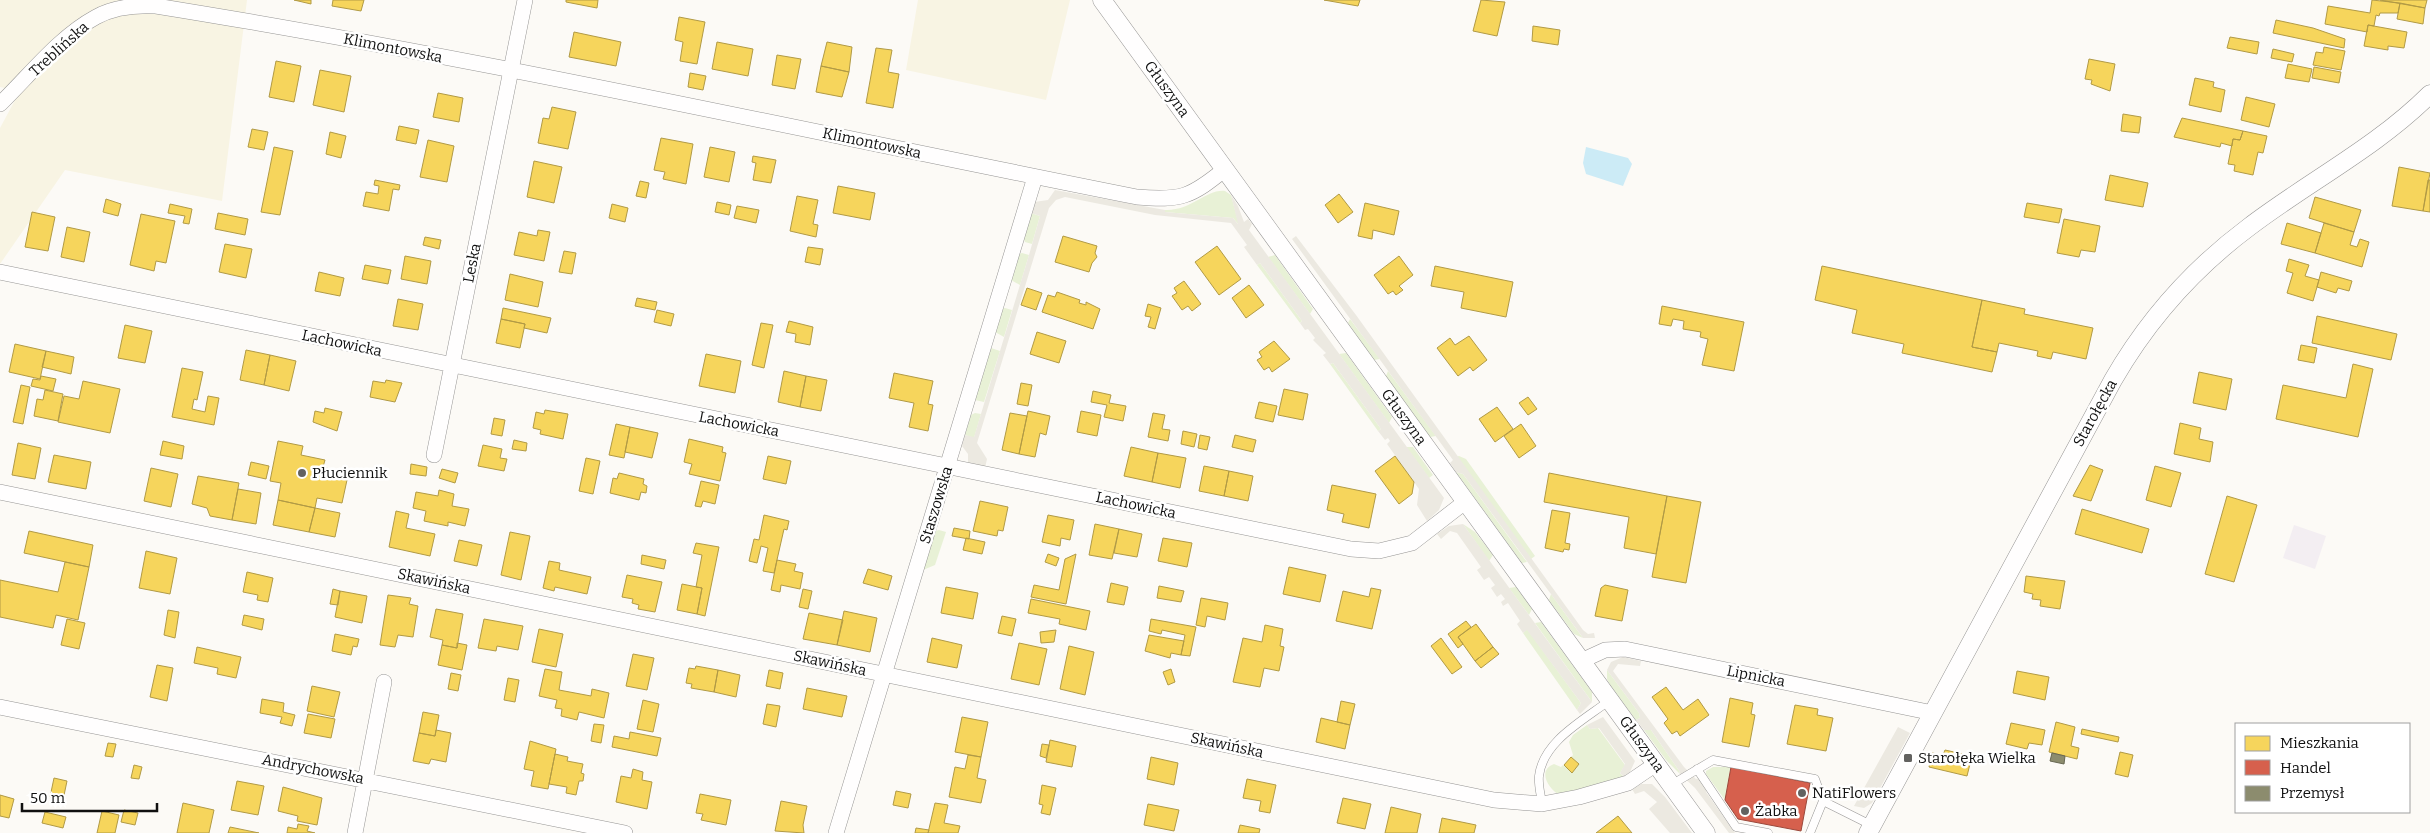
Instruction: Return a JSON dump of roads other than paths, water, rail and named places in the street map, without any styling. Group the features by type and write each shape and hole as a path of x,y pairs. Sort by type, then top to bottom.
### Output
{"street":[{"path":"511,70 525,0"},
{"name":"Głuszyna","path":"1102,0 1706,833"},
{"name":"Treblińska","path":"0,104 80,27 97,16 112,10 137,6 156,6 274,25"},
{"name":"Klimontowska","path":"274,25 511,70 1137,197 1170,199 1184,197 1198,190 1225,169"},
{"name":"Leska","path":"434,456 511,70"},
{"name":"Starołęcka","path":"1868,830 2113,380 2147,327 2193,276 2233,239 2275,207 2370,143 2408,115 2430,94"},
{"name":"Staszowska","path":"836,833 1035,177"},
{"name":"Lachowicka","path":"0,272 1352,549 1370,551 1389,550 1412,543 1465,502"},
{"name":"Skawińska","path":"0,492 1494,800 1542,804 1580,797 1622,785 1656,764"},
{"name":"Lipnicka","path":"1582,661 1605,650 1625,649 1933,712"},
{"path":"355,833 384,682"},
{"name":"Andrychowska","path":"0,707 625,833"}],"lane":[{"path":"1542,804 1539,779 1541,767 1549,751 1565,734 1610,700"},
{"path":"1672,784 1713,760 1815,779 1823,801 1868,830"},
{"path":"1697,770 1736,827 1768,833"},
{"path":"1810,833 1823,801"}],"water":[{"path":"1586,147 1628,158 1632,164 1623,186 1586,174 1583,163"}],"place":[{"name":"Płuciennik","path":"302,473"},
{"name":"Starołęka Wielka","path":"1908,758"},
{"name":"NatiFlowers","path":"1802,793"},
{"name":"Żabka","path":"1745,811"}]}
